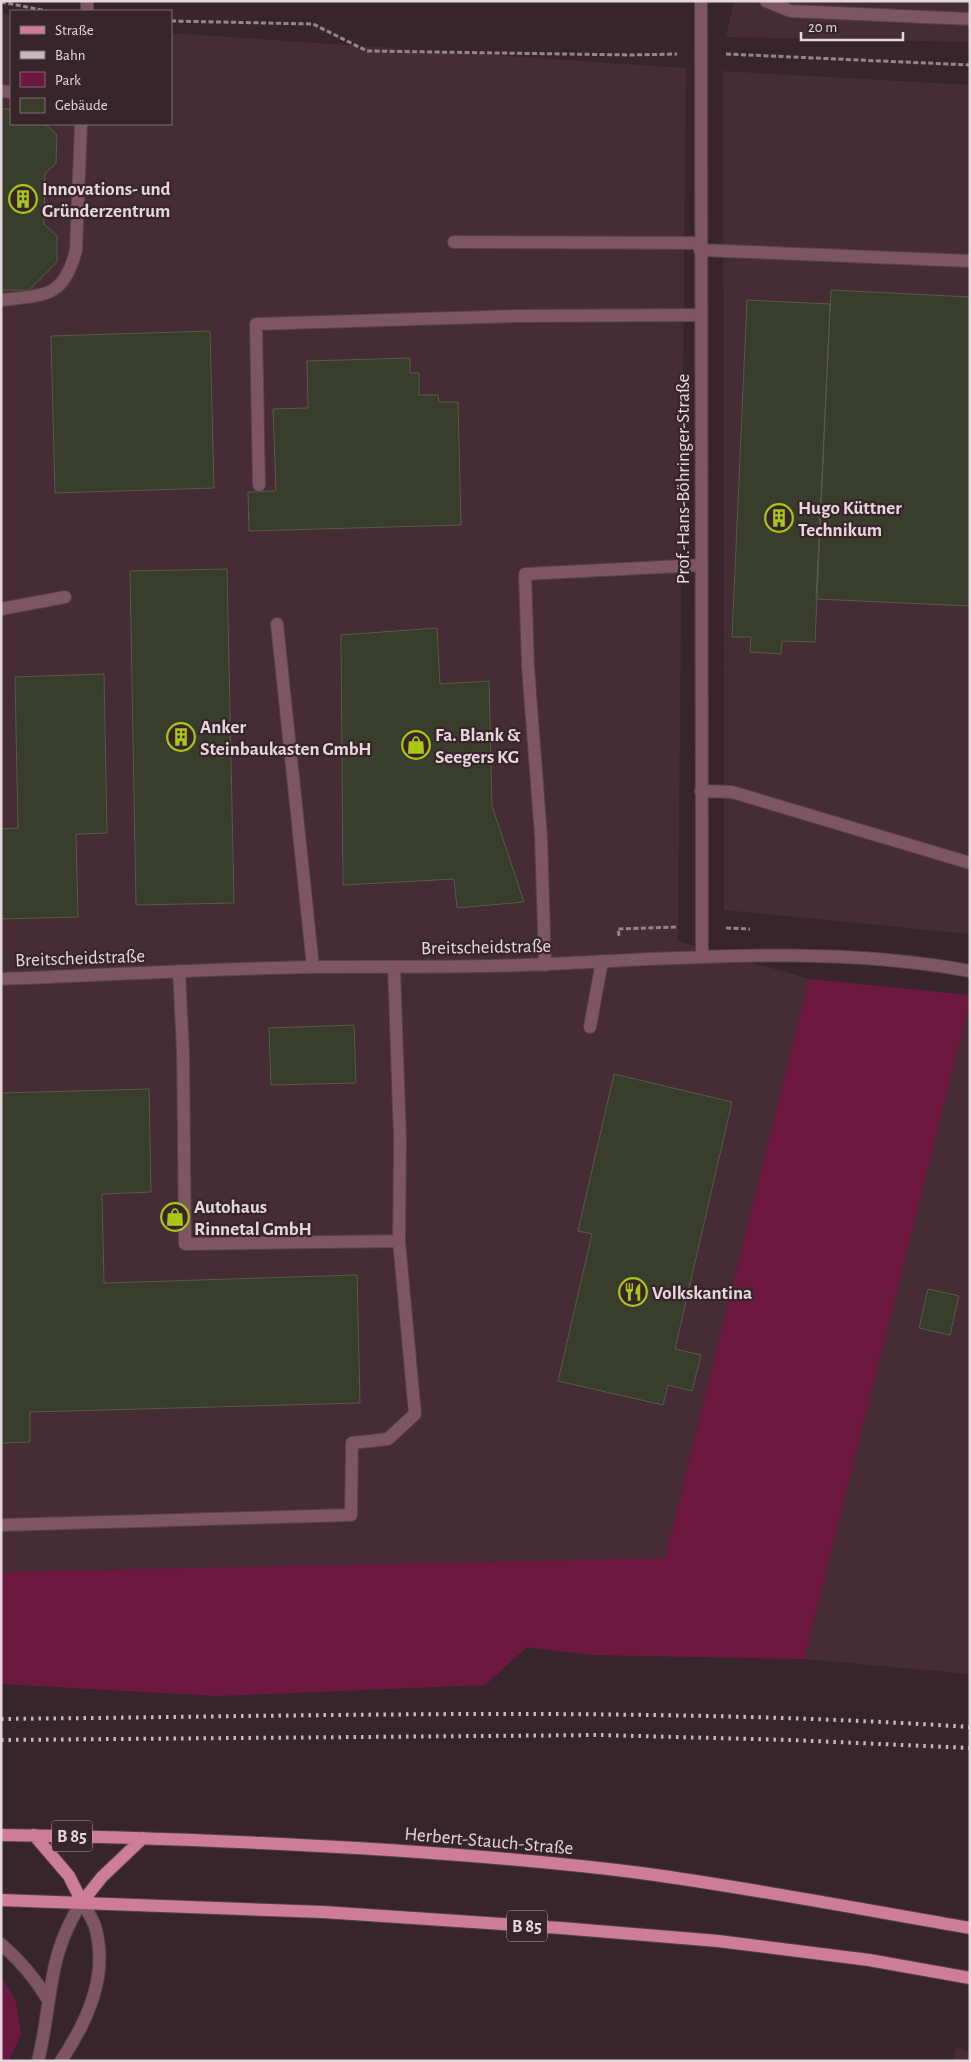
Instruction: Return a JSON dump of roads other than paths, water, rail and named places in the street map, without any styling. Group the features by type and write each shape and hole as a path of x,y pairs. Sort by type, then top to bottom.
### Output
{"main road":[{"name":"Herbert-Stauch-Straße","path":"1,1835 142,1838 368,1848 558,1864 733,1887 970,1928"},
{"path":"34,1835 69,1876 82,1902 102,1877 142,1838"},
{"name":"B 85","path":"1,1900 323,1912 709,1940 868,1960 970,1978"}],"street":[{"name":"Prof.-Hans-Böhringer-Straße","path":"701,1 700,926 702,956"},
{"path":"766,1 790,11 970,19"},
{"path":"1,300 48,294 58,288 71,267 76,250 81,125"},
{"path":"454,242 701,247 970,261"},
{"path":"259,485 256,324 515,316 700,315"},
{"path":"545,965 541,836 528,667 525,574 701,565"},
{"path":"1,609 65,597"},
{"path":"277,624 313,967"},
{"path":"701,791 732,792 970,864"},
{"name":"Breitscheidstraße","path":"1,979 313,967 545,965 702,956 869,958 970,971"},
{"path":"590,1027 602,961"},
{"path":"1,1525 351,1515 352,1443 388,1439 415,1414 398,1241 400,1138 394,967"},
{"path":"179,972 183,1052 185,1244 398,1241"},
{"path":"38,2061 46,2030 52,1972 69,1922 82,1902 94,1924 100,1954 99,1979 91,2006 75,2039 61,2061"},
{"path":"1,1944 18,1958 48,2000"}],"railway":[{"path":"1,1719 607,1714 728,1716 970,1727"},
{"path":"1,1740 600,1735 790,1740 970,1748"}],"place":[{"name":"Innovations- und Gründerzentrum","path":"23,199"},
{"name":"Hugo Küttner Technikum","path":"779,518"},
{"name":"Anker Steinbaukasten GmbH","path":"181,737"},
{"name":"Fa. Blank & Seegers KG","path":"416,745"},
{"name":"Autohaus Rinnetal GmbH","path":"175,1217"},
{"name":"Volkskantina","path":"633,1292"}]}
